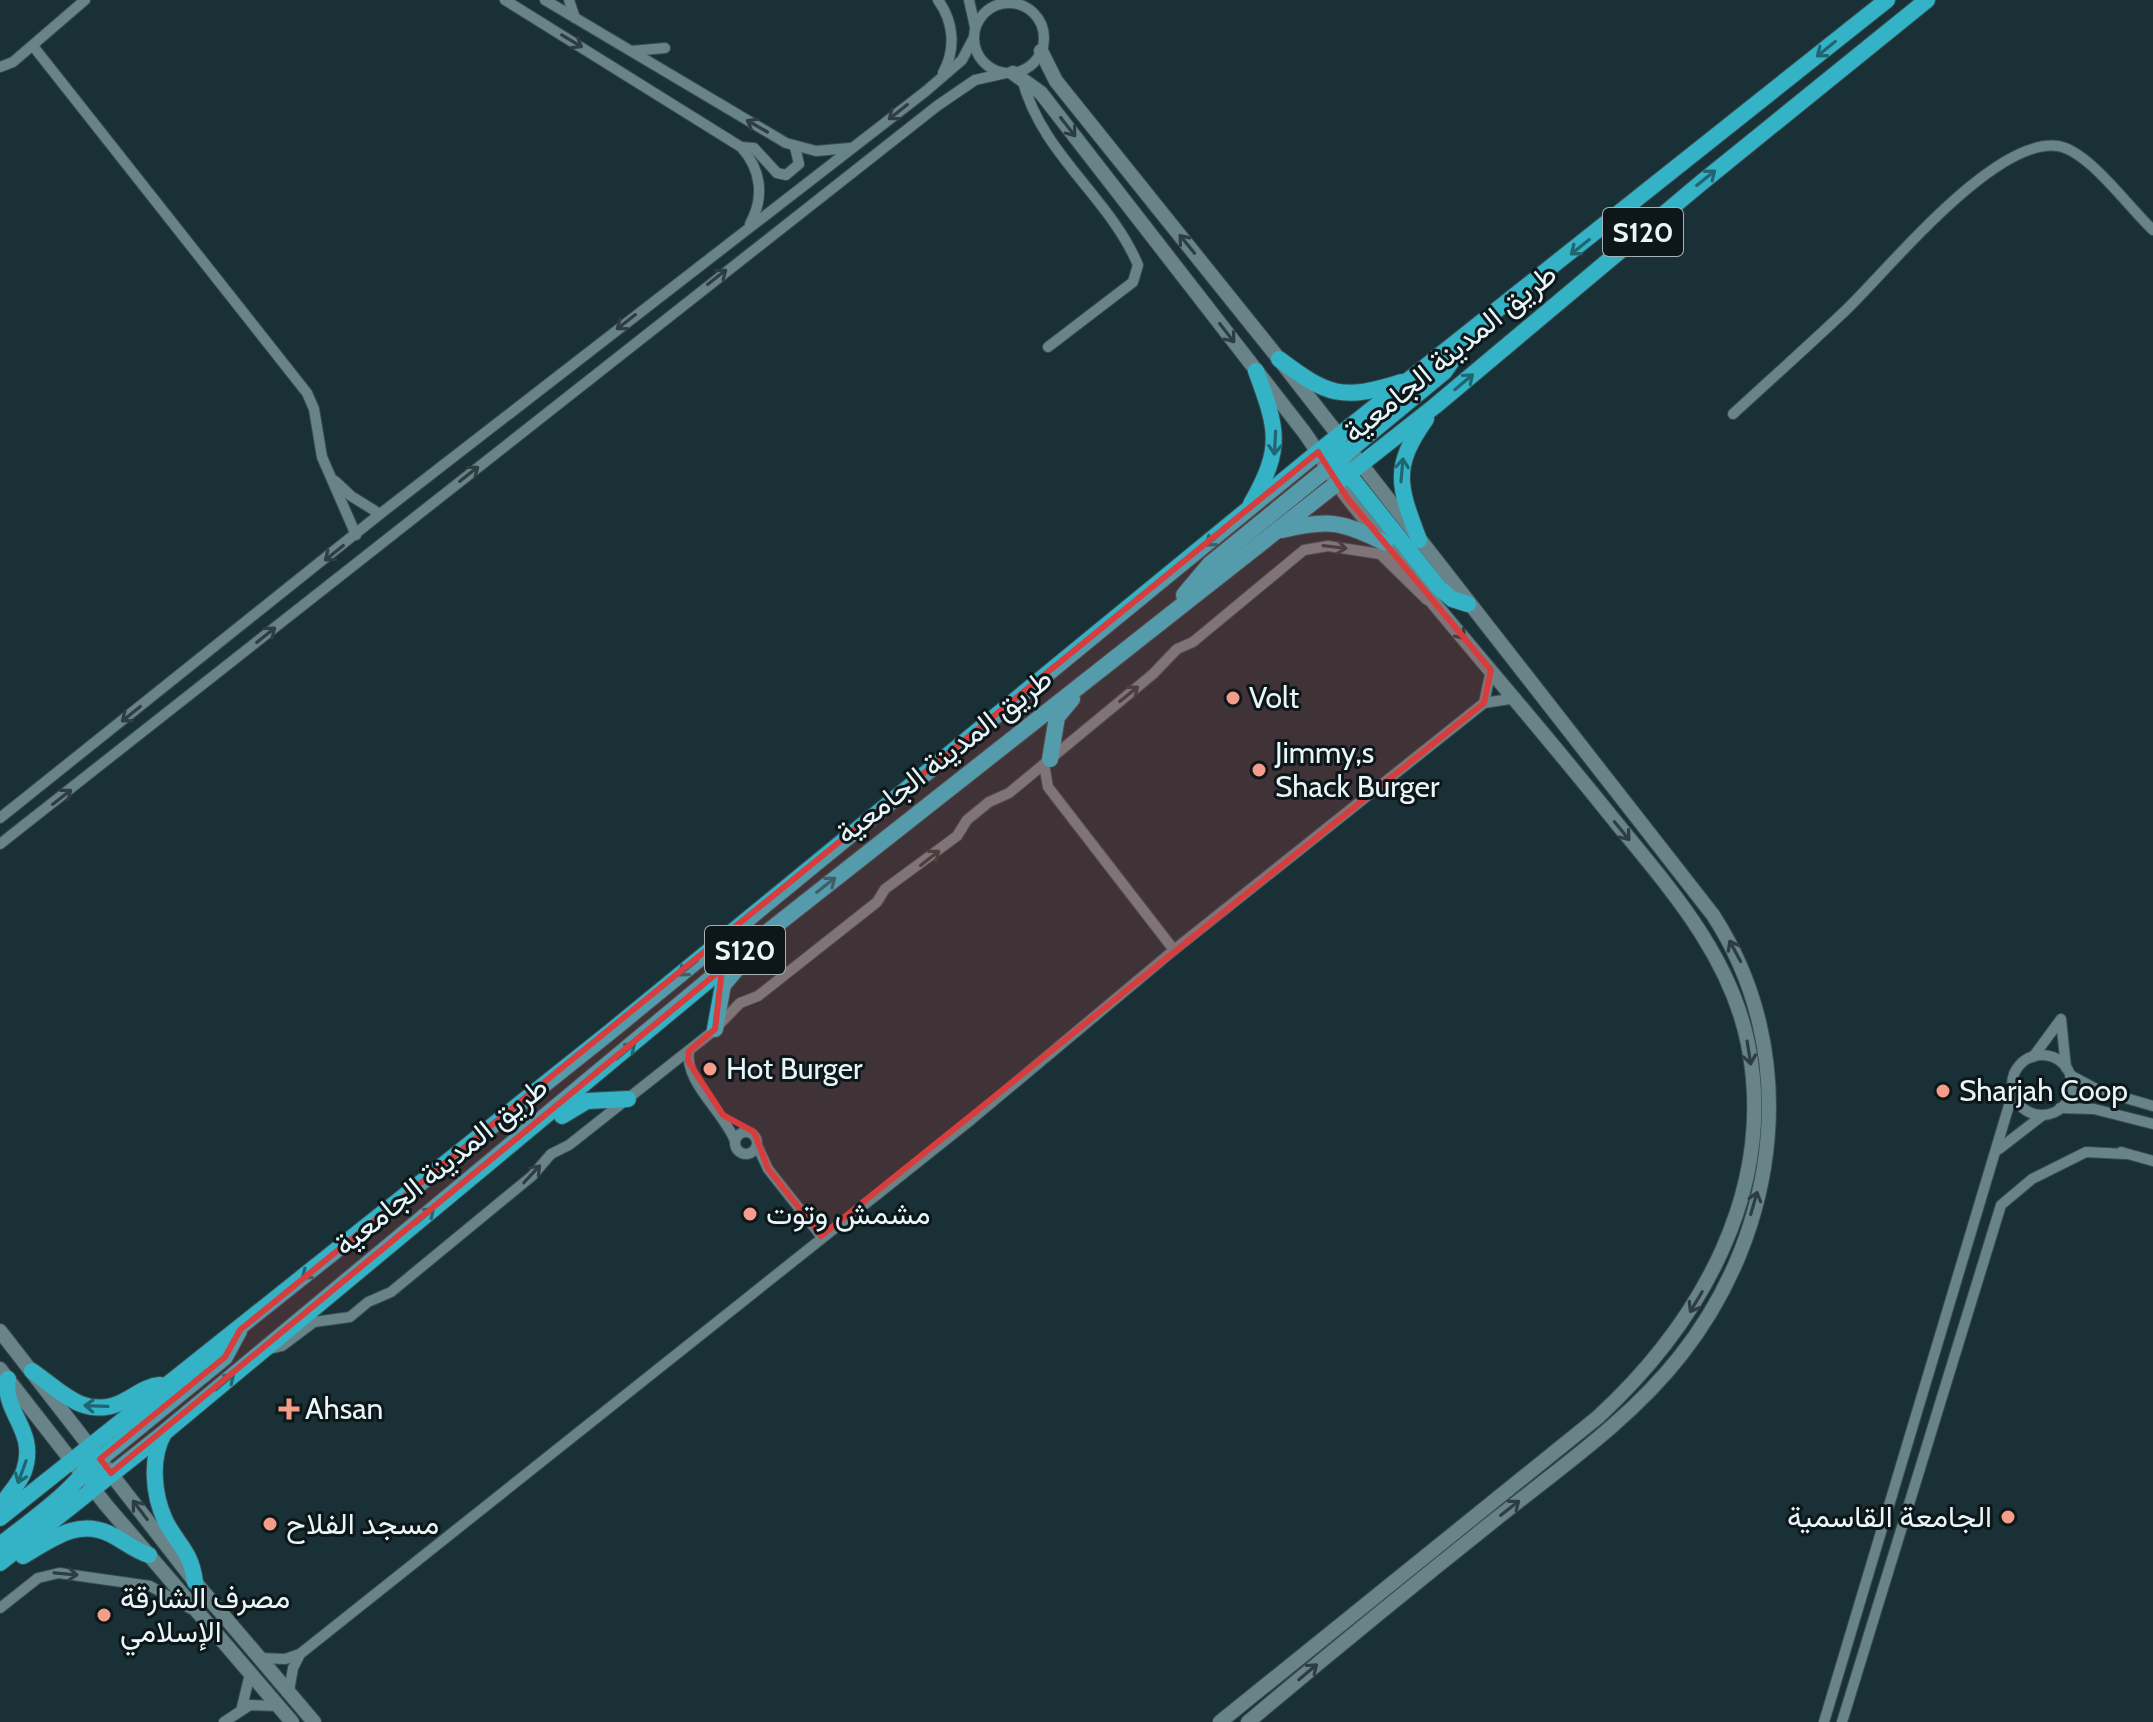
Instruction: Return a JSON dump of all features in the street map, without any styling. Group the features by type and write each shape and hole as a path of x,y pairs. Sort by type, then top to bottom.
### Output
{"main road":[{"name":"طريق المدينة الجامعية","path":"2,1556 165,1432 751,945 1276,532 1411,379 1468,337 1887,0"},
{"name":"طريق المدينة الجامعية","path":"0,1518 96,1453 166,1385 240,1330 1246,512 1435,406 1701,183 1927,0"},
{"path":"1041,51 1056,81 1279,359 1385,543 1516,698 1686,910 1725,972 1743,1022 1753,1077 1753,1132 1741,1199 1717,1262 1689,1312 1626,1391 1220,1722"},
{"path":"1014,74 1041,93 1256,371 1339,461 1419,540 1713,915 1735,950 1759,1010 1770,1067 1771,1112 1763,1167 1745,1234 1719,1296 1700,1328 1660,1381 1611,1428 1382,1610 1248,1722"},
{"path":"1177,607 1210,564 1339,461 1451,365 1468,337"},
{"path":"1279,359 1317,387 1343,395 1367,393 1411,379"},
{"path":"1246,512 1271,467 1276,443 1274,421 1256,371"},
{"path":"1419,540 1402,492 1401,465 1410,441 1435,406"},
{"path":"1339,461 1439,588 1452,599 1468,604"},
{"path":"1276,532 1319,522 1338,522 1385,543"},
{"path":"1047,762 1057,717 1082,682"},
{"path":"715,1029 726,980 742,962 751,945"},
{"path":"537,1122 557,1118 587,1101 628,1099"},
{"path":"93,1489 96,1453 225,1357 240,1330"},
{"path":"0,1331 195,1582 314,1722"},
{"path":"32,1371 70,1400 91,1408 109,1407 149,1387 166,1385"},
{"path":"4,1374 93,1489 292,1722"},
{"path":"0,1508 20,1481 28,1449 22,1424 9,1399 4,1374"},
{"path":"165,1432 154,1465 161,1506 168,1526 189,1554 195,1582"},
{"path":"2,1556 77,1468"},
{"path":"2,1556 23,1556 56,1535 79,1528 103,1531 149,1555"}],"street":[{"path":"0,67 13,62 85,0"},
{"path":"505,0 741,147 756,169 759,187 757,207 747,229"},
{"path":"545,0 795,147 824,151 856,146"},
{"path":"569,0 575,18"},
{"path":"938,0 948,18 952,42 947,66 939,80"},
{"path":"969,0 977,53 986,65 1014,74 1038,124 1096,200 1138,265 1133,282 1048,347"},
{"path":"0,818 380,514 939,80 962,60 989,8 1003,1 1019,4 1036,16 1044,37 1041,51 1027,68 1014,74 975,80 958,91 680,306 0,844"},
{"path":"33,46 301,385 314,409 329,474 356,535"},
{"path":"630,51 665,48"},
{"path":"1733,414 1846,310 1949,205 1994,170 2025,152 2047,146 2072,151 2153,230"},
{"path":"741,147 754,148 777,173 786,175 799,164 795,147"},
{"path":"668,290 680,306"},
{"path":"329,474 351,496 380,514"},
{"path":"263,1350 279,1348 314,1322 350,1317 368,1302 391,1292 532,1176 551,1154 569,1145 689,1051 740,1003 762,993 877,902 896,880 957,836 967,820 989,802 1005,796 1153,674 1174,651 1193,642 1304,550 1328,546 1380,554 1419,596 1433,601"},
{"path":"1484,703 1491,670"},
{"path":"260,1658 285,1659 300,1654 821,1236 972,1119 1174,950 1484,703 1516,698"},
{"path":"1047,762 1044,778 1051,792 1174,950"},
{"path":"1023,781 1051,792"},
{"path":"1824,1722 2013,1092 2015,1073 2049,1040 2058,1020 2063,1019 2070,1093 2060,1108"},
{"path":"689,1051 689,1066 723,1115 738,1151 768,1169"},
{"path":"2033,1057 2052,1057 2068,1072 2098,1090 2153,1106"},
{"path":"667,1068 696,1079"},
{"path":"2013,1092 2026,1111 2043,1115"},
{"path":"1993,1157 2015,1133 2060,1108 2094,1109 2153,1124"},
{"path":"723,1115 755,1137 768,1169 821,1236"},
{"path":"735,1141 744,1132"},
{"path":"746,1154 753,1152 757,1145"},
{"path":"1842,1722 1990,1230 2004,1200 2032,1179 2092,1150 2153,1161"},
{"path":"0,1608 38,1578 59,1573 150,1586 200,1614"},
{"path":"289,1691 293,1668 300,1654"},
{"path":"242,1707 250,1674"},
{"path":"224,1722 242,1707 257,1703 279,1706"}],"highlighted area":[{"path":"1318,452 1348,499 1491,670 1484,703 821,1236 768,1169 754,1132 723,1115 688,1061 689,1051 715,1029 722,969 165,1432 111,1473 100,1459 225,1357 240,1330"}],"place":[{"name":"Volt","path":"1233,698"},
{"name":"Jimmy,s Shack Burger","path":"1259,770"},
{"name":"Hot Burger","path":"710,1069"},
{"name":"Sharjah Coop","path":"1943,1091"},
{"name":"مشمش وتوت","path":"750,1214"},
{"name":"Ahsan","path":"289,1409"},
{"name":"الجامعة القاسمية","path":"2008,1517"},
{"name":"مسجد الفلاح","path":"270,1524"},
{"name":"مصرف الشارقة الإسلامي","path":"104,1615"}]}
